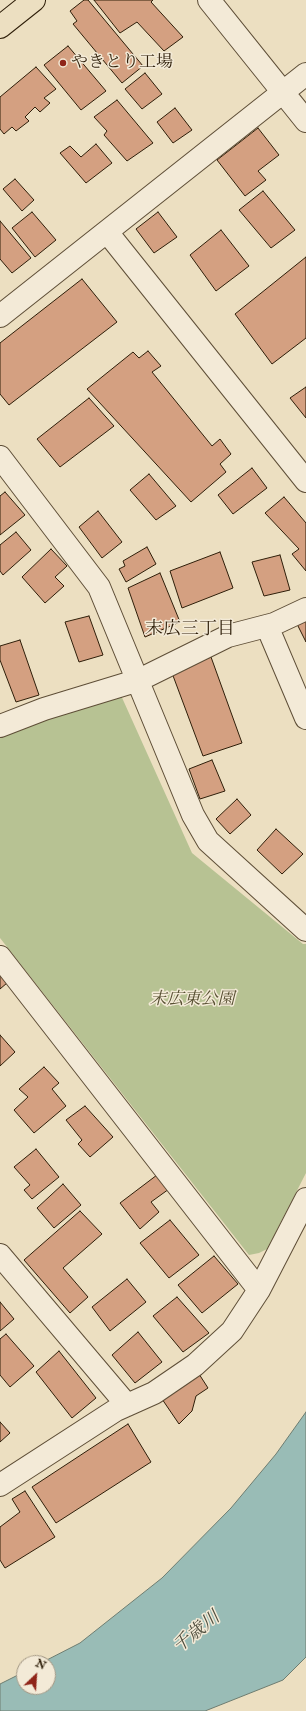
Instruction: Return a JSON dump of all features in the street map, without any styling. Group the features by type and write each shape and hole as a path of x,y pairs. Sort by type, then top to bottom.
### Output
{"highway":[{"path":"0,27 34,0"}],"street":[{"path":"209,0 306,121"},
{"path":"2,312 107,232 306,74"},
{"path":"107,232 306,481"},
{"path":"0,457 99,587 139,680 193,815 208,841 306,930"},
{"path":"0,726 44,709 139,680 228,636 267,626 306,609"},
{"path":"267,626 306,718"},
{"path":"0,957 259,1290"},
{"path":"0,1485 110,1414 154,1393 195,1365 232,1331 259,1290 306,1199"},
{"path":"0,1255 127,1405"}],"green space":[{"name":"末広東公園","path":"119,691 192,853 303,944 306,944 306,1173 267,1249 259,1253 249,1255 0,938 0,733"}],"water":[{"name":"千歳川","path":"306,1412 306,1657 283,1680 205,1711 0,1711 0,1684 16,1676 16,1695 56,1695 56,1655 80,1643 162,1578 231,1508 276,1454"}],"building":[{"path":"84,0 88,0 143,66 122,83 73,24 77,21 70,11"},
{"path":"94,0 153,0 151,2 183,37 164,51 137,22 120,33"},
{"path":"68,46 106,91 81,110 44,65"},
{"path":"36,67 56,89 44,98 50,103 40,112 35,107 25,117 29,121 16,131 12,127 4,134 0,129 0,97"},
{"path":"145,73 162,94 142,109 125,89"},
{"path":"117,100 153,143 127,161 104,135 107,131 94,117"},
{"path":"175,108 192,130 173,143 157,122"},
{"path":"258,128 279,155 258,171 266,180 245,196 217,160"},
{"path":"96,144 112,163 86,183 60,153 70,146 81,157"},
{"path":"15,179 34,200 22,211 3,189"},
{"path":"263,191 295,230 271,248 239,210"},
{"path":"32,212 56,240 35,257 12,228"},
{"path":"158,212 177,237 154,253 136,229"},
{"path":"0,221 31,258 12,273 0,259"},
{"path":"221,230 249,266 216,291 190,255"},
{"path":"306,257 306,338 272,364 235,314"},
{"path":"82,279 117,322 9,405 0,394 0,343"},
{"path":"148,351 161,366 152,372 212,446 220,439 231,454 220,464 226,472 191,502 87,389 133,352 139,358"},
{"path":"306,387 306,418 290,398"},
{"path":"89,398 114,426 60,467 37,439"},
{"path":"252,468 267,488 233,514 218,495"},
{"path":"149,474 176,506 156,520 130,490"},
{"path":"5,492 25,515 0,535 0,496"},
{"path":"284,497 306,523 306,571 292,554 299,549 265,513"},
{"path":"98,511 122,542 102,558 79,527"},
{"path":"16,532 31,550 3,575 0,571 0,545"},
{"path":"147,547 156,564 126,582 119,569 125,566 123,561"},
{"path":"51,549 67,566 55,577 64,586 45,603 22,577"},
{"path":"220,552 233,588 182,608 170,571"},
{"path":"280,555 290,590 264,596 252,562"},
{"path":"160,573 180,622 145,637 128,588"},
{"path":"89,616 103,655 79,662 65,622"},
{"path":"306,619 306,642 297,624"},
{"path":"20,640 39,695 16,702 0,660 0,646"},
{"path":"211,657 242,743 203,756 172,673"},
{"path":"212,760 225,791 200,799 189,769"},
{"path":"237,799 251,815 230,834 216,819"},
{"path":"276,829 303,854 282,874 257,850"},
{"path":"0,975 7,983 0,989"},
{"path":"0,1035 15,1052 0,1066"},
{"path":"44,1067 59,1083 52,1089 66,1106 34,1133 14,1110 28,1097 19,1089"},
{"path":"85,1106 113,1137 90,1157 78,1144 82,1140 66,1120"},
{"path":"36,1149 59,1177 32,1199 24,1190 30,1185 14,1167"},
{"path":"157,1175 169,1189 151,1202 159,1212 140,1229 120,1203"},
{"path":"63,1184 81,1205 54,1228 37,1208"},
{"path":"80,1211 102,1234 63,1268 88,1297 70,1313 24,1260"},
{"path":"170,1220 199,1255 169,1278 140,1243"},
{"path":"214,1256 238,1284 202,1313 178,1285"},
{"path":"127,1279 146,1302 110,1331 92,1307"},
{"path":"177,1297 209,1333 183,1352 153,1316"},
{"path":"0,1302 14,1319 0,1331"},
{"path":"138,1332 162,1362 135,1383 112,1355"},
{"path":"6,1334 34,1366 10,1387 0,1375 0,1339"},
{"path":"59,1351 96,1398 72,1418 36,1372"},
{"path":"199,1374 208,1388 196,1396 192,1411 179,1424 162,1399"},
{"path":"0,1422 10,1433 0,1442"},
{"path":"128,1424 151,1462 56,1523 32,1487"},
{"path":"25,1491 55,1537 5,1568 0,1560 0,1527 20,1512 12,1499"}],"place":[{"name":"やきとり工場","path":"63,63"}],"district":[{"name":"末広三丁目","path":"190,630"}]}
